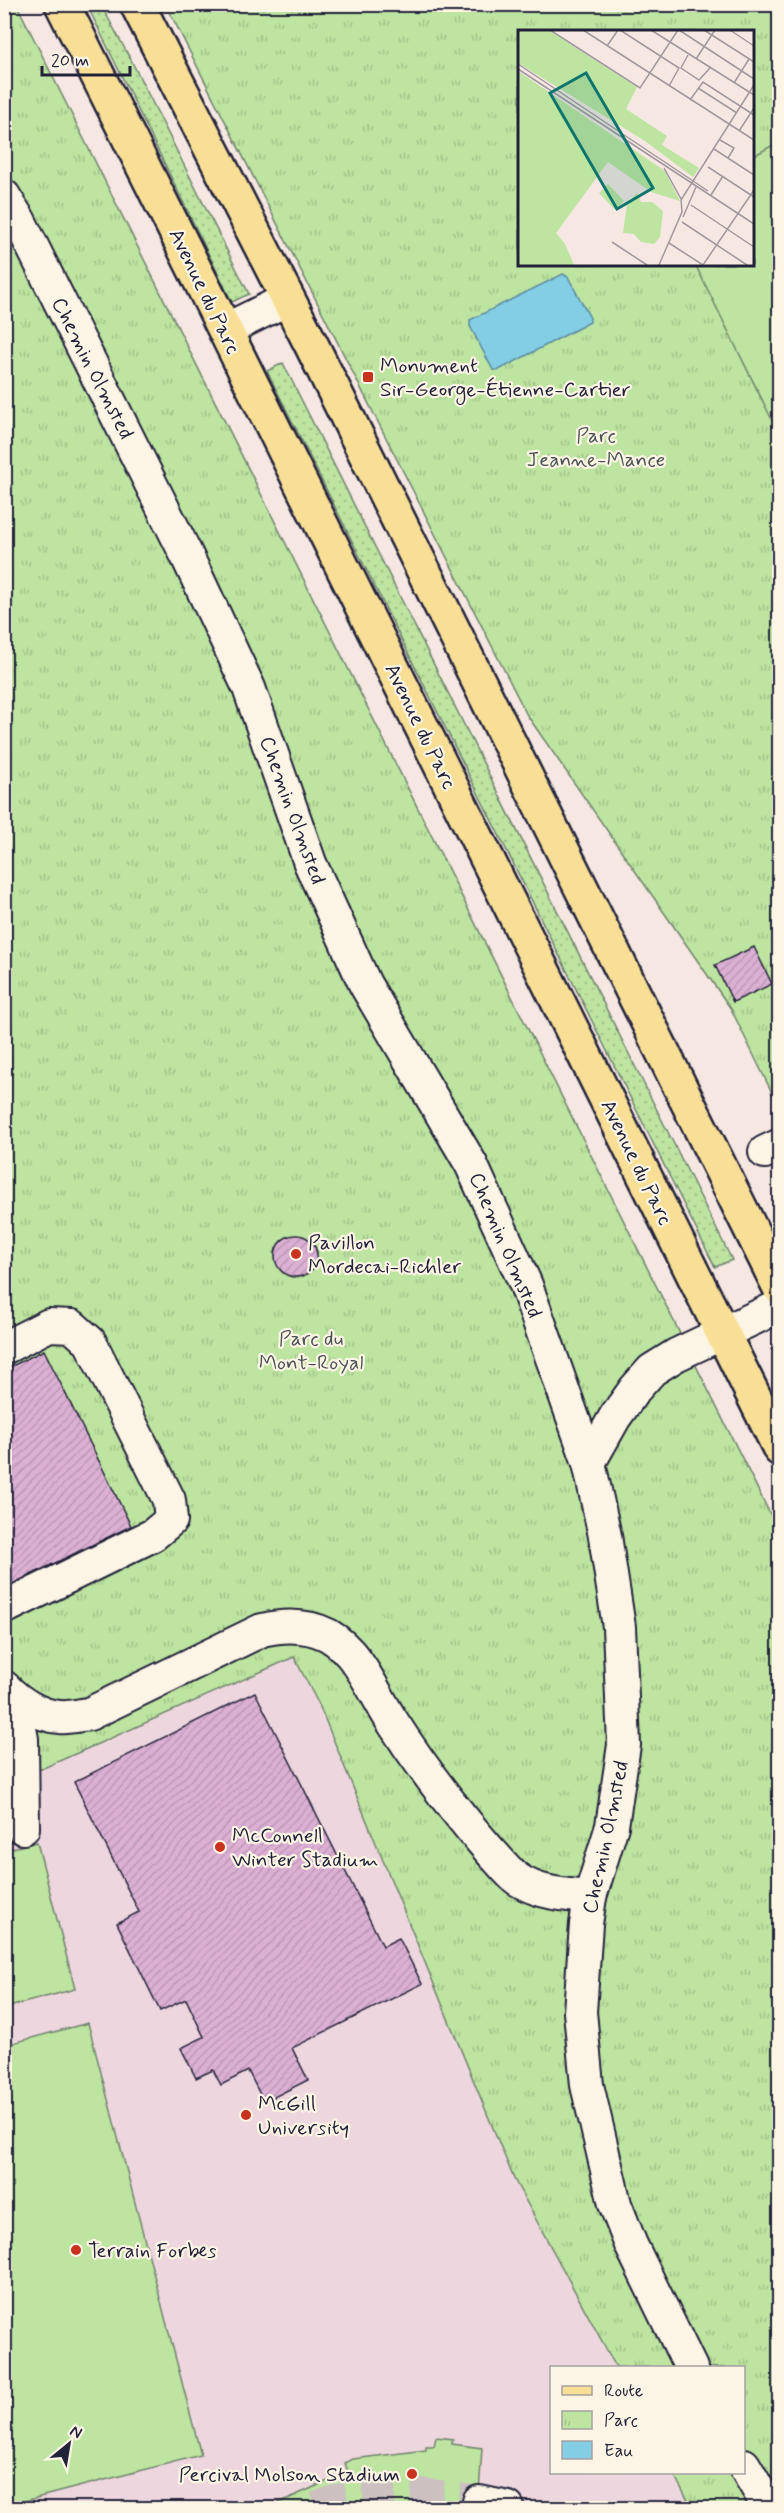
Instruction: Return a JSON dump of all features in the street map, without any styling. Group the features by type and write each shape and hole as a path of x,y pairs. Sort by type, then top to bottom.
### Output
{"main road":[{"name":"Avenue du Parc","path":"62,4 780,1449"},
{"path":"137,4 288,299 780,1288"}],"street":[{"name":"Chemin Olmsted","path":"4,196 19,220 186,554 249,688 310,863 365,984 471,1164 526,1285 589,1463 605,1536 620,1627 624,1745 612,1826 590,1897 580,2012 587,2085 619,2214 631,2245 691,2366"},
{"path":"225,330 288,299"},
{"path":"589,1463 615,1417 652,1370 676,1355 780,1306"},
{"path":"4,1348 49,1325 72,1326 90,1342 169,1500 171,1520 153,1535 4,1608"},
{"path":"9,1692 38,1711 59,1718 89,1714 262,1630 286,1624 327,1635 345,1648 364,1672 415,1756 470,1828 505,1867 523,1883 549,1893 590,1897"},
{"path":"9,1692 22,1739 24,1828"},
{"path":"745,2467 769,2508"}],"shaded area":[{"name":"McGill University","path":"297,1650 514,2179 615,2366 550,2366 550,2474 674,2474 692,2508 5,2508 5,1782"}],"green space":[{"name":"Parc du Mont-Royal","path":"4,5 17,5 779,1532 779,2508 692,2508 674,2474 745,2474 745,2366 615,2366 514,2179 320,1707 294,1657 5,1785"},
{"path":"87,5 101,5 249,294 232,302"},
{"name":"Parc Jeanne-Mance","path":"166,5 779,5 779,1107 731,1009 527,715"},
{"path":"779,142 779,434 696,266 754,266 754,155"},
{"path":"283,363 732,1260 715,1267 267,371"},
{"path":"37,1842 75,1989 5,2008 5,1850"},
{"name":"Terrain Forbes","path":"88,2023 201,2455 5,2506 5,2045"},
{"name":"Percival Molson Stadium","path":"436,2437 453,2439 452,2444 482,2448 478,2508 267,2508 348,2472 345,2463 353,2459 426,2450 426,2446 434,2446"}],"water":[{"path":"563,274 568,277 590,322 499,370 493,370 470,326 470,320"}],"building":[{"path":"754,947 772,984 733,1002 715,965"},
{"name":"Pavillon Mordecai-Richler","path":"296,1235 304,1236 311,1241 316,1248 316,1264 311,1271 304,1276 296,1277 288,1276 281,1271 276,1264 275,1256 276,1248 281,1241 288,1236"},
{"path":"44,1350 131,1526 4,1588 4,1370"},
{"name":"McConnell Winter Stadium","path":"255,1692 383,1946 399,1938 422,1984 292,2048 308,2080 264,2102 248,2071 221,2085 213,2070 196,2078 181,2048 204,2037 186,1999 160,2011 117,1923 139,1912 74,1782"}],"tunnel":[{"path":"317,2508 357,2496 397,2493 479,2502"}],"place":[{"name":"Monument Sir-George-Étienne-Cartier","path":"368,377"},
{"name":"Pavillon Mordecai-Richler","path":"296,1254"},
{"name":"McConnell Winter Stadium","path":"220,1847"},
{"name":"McGill University","path":"246,2115"},
{"name":"Terrain Forbes","path":"76,2250"},
{"name":"Percival Molson Stadium","path":"412,2474"}]}
